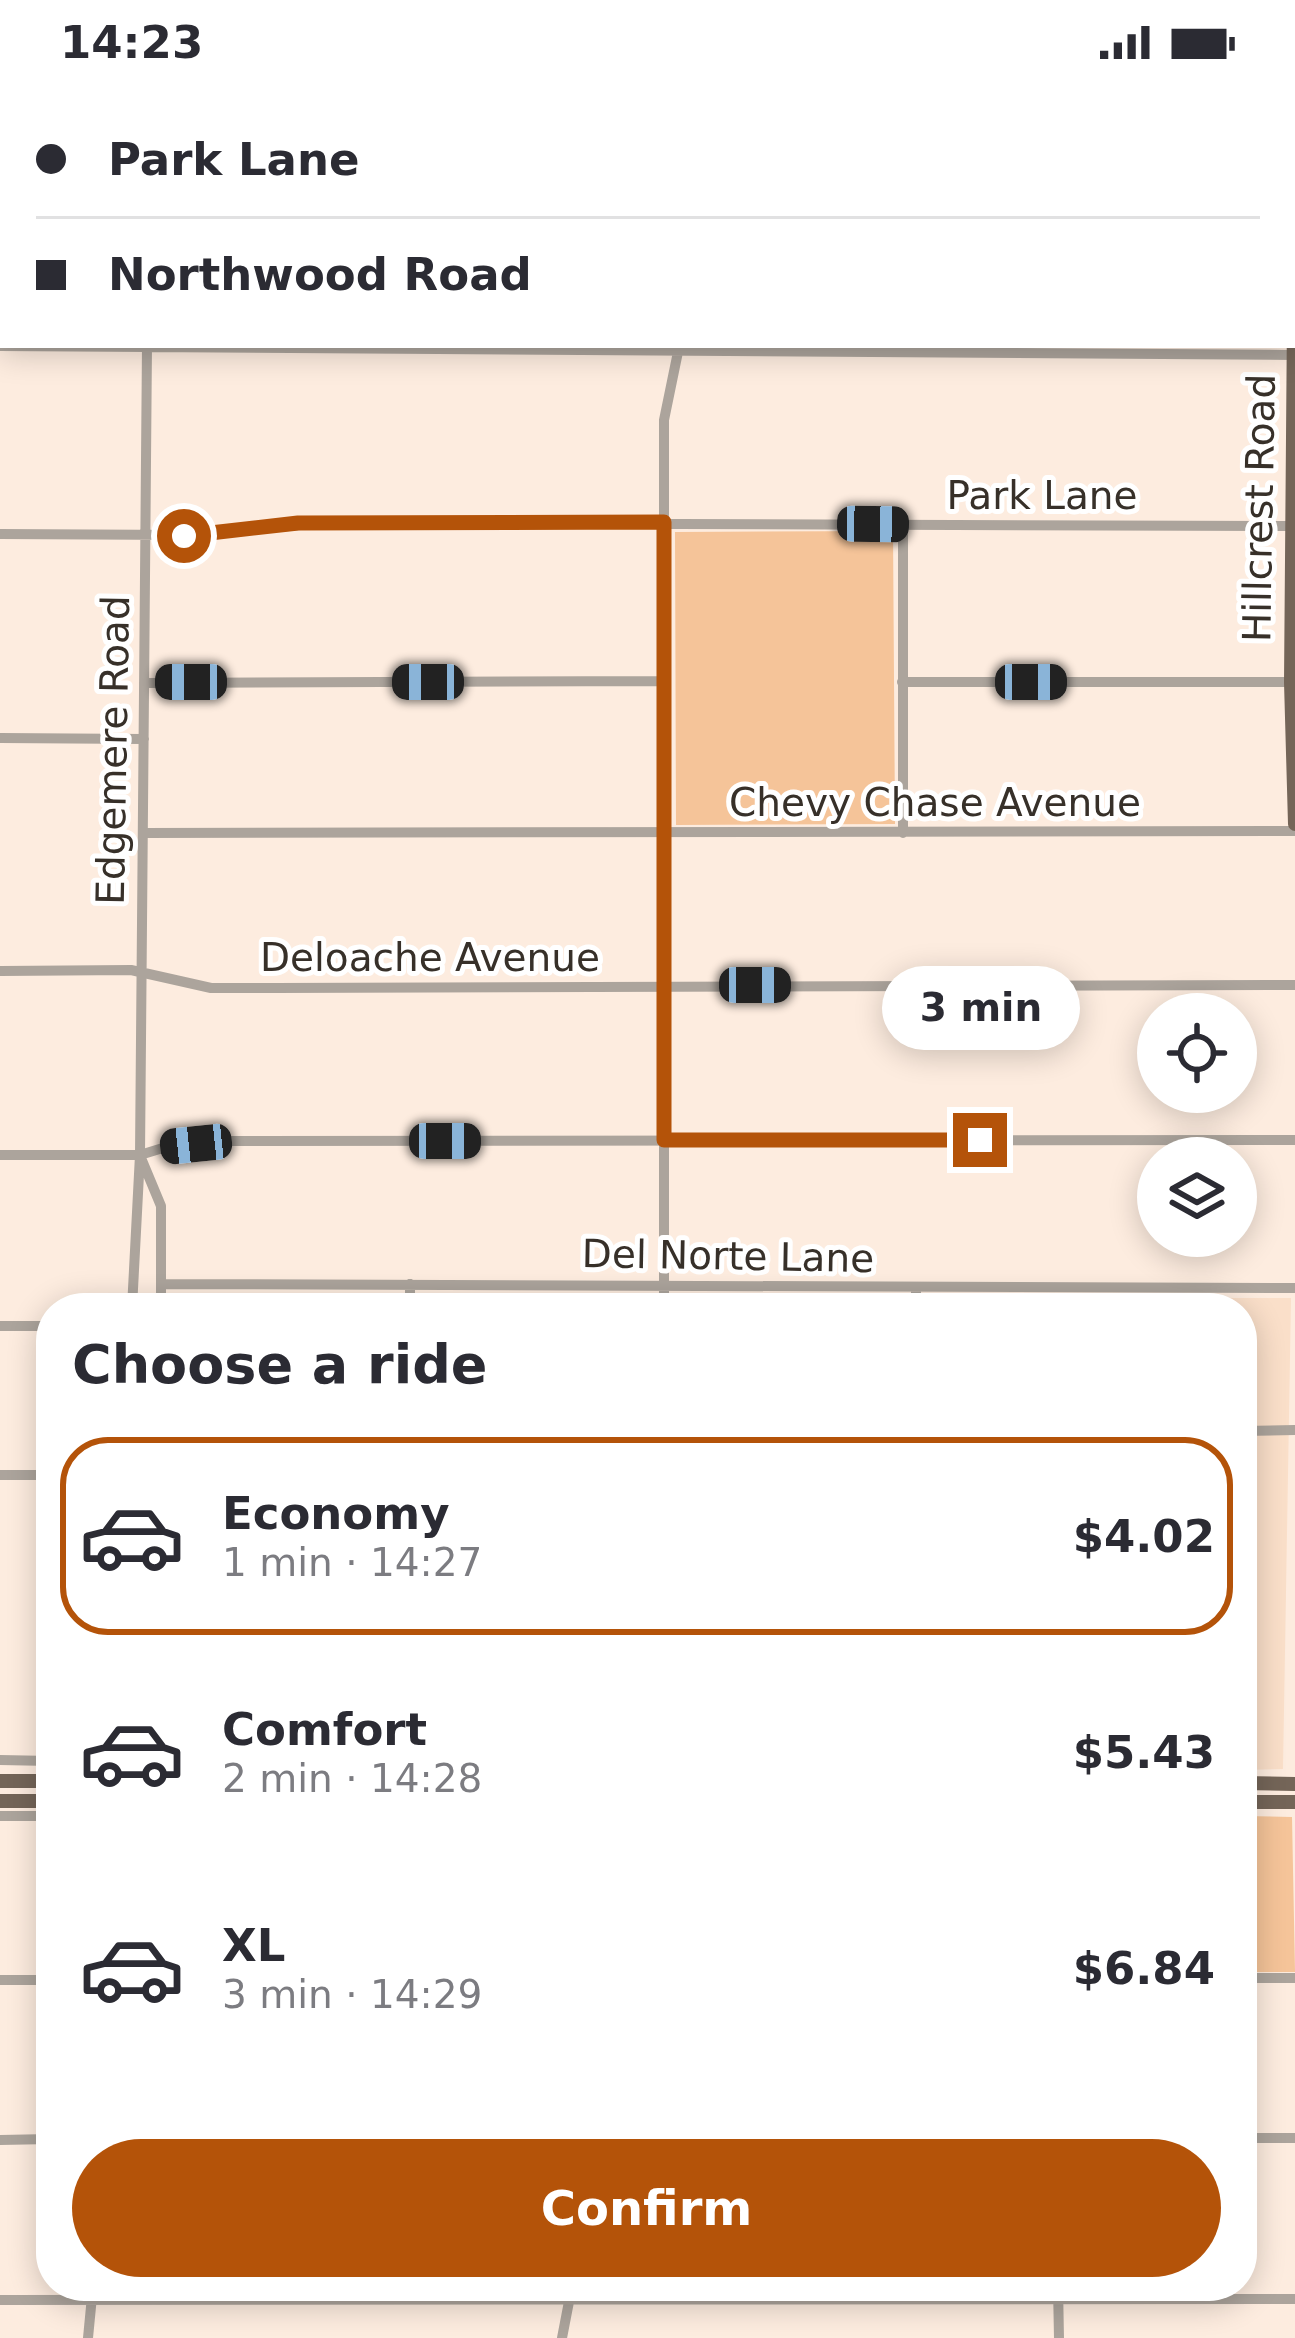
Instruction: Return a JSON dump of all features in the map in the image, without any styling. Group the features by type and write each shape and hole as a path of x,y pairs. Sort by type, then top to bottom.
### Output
{"main road":[{"name":"Hillcrest Road","path":"1295,355 1295,828"},
{"path":"0,1781 36,1781"},
{"path":"1257,1783 1295,1784"},
{"path":"0,1801 36,1801"},
{"path":"1257,1802 1295,1802"}],"street":[{"name":"Edgemere Road","path":"132,1293 140,1155 147,348"},
{"path":"664,1293 664,420 679,348 1295,355"},
{"name":"Park Lane","path":"0,534 146,536 298,523 1294,527"},
{"path":"903,524 903,833"},
{"path":"144,683 664,682"},
{"path":"902,682 1293,682"},
{"path":"0,739 144,739"},
{"name":"Chevy Chase Avenue","path":"143,833 1295,828"},
{"name":"Deloache Avenue","path":"0,971 130,970 211,988 1295,985"},
{"path":"0,1155 140,1155 226,1141 1295,1140"},
{"name":"Edgemere Road","path":"140,1155 160,1206 161,1293"},
{"path":"135,1206 160,1206"},
{"name":"Del Norte Lane","path":"161,1284 1295,1288"},
{"path":"410,1284 410,1293"},
{"path":"916,1288 916,1293"},
{"path":"0,1325 36,1326"},
{"path":"1257,1431 1295,1430"},
{"path":"0,1475 36,1474"},
{"path":"0,1760 36,1761"},
{"path":"0,1816 36,1816"},
{"path":"1257,1978 1295,1978"},
{"path":"0,1980 36,1980"},
{"path":"1257,2138 1295,2138"},
{"path":"0,2140 36,2139"},
{"path":"1257,2298 1295,2299"},
{"path":"0,2300 36,2300"},
{"path":"88,2338 93,2301"},
{"path":"562,2338 570,2301"},
{"path":"1058,2301 1059,2338"}],"shaded area":[{"path":"893,531 895,824 676,825 675,532"},
{"path":"1257,1298 1291,1298 1283,1769 1257,1770"},
{"path":"1257,1816 1292,1817 1295,1972 1257,1972"}],"route":[{"path":"184,536 298,523 664,522 664,1140 980,1140"}]}
